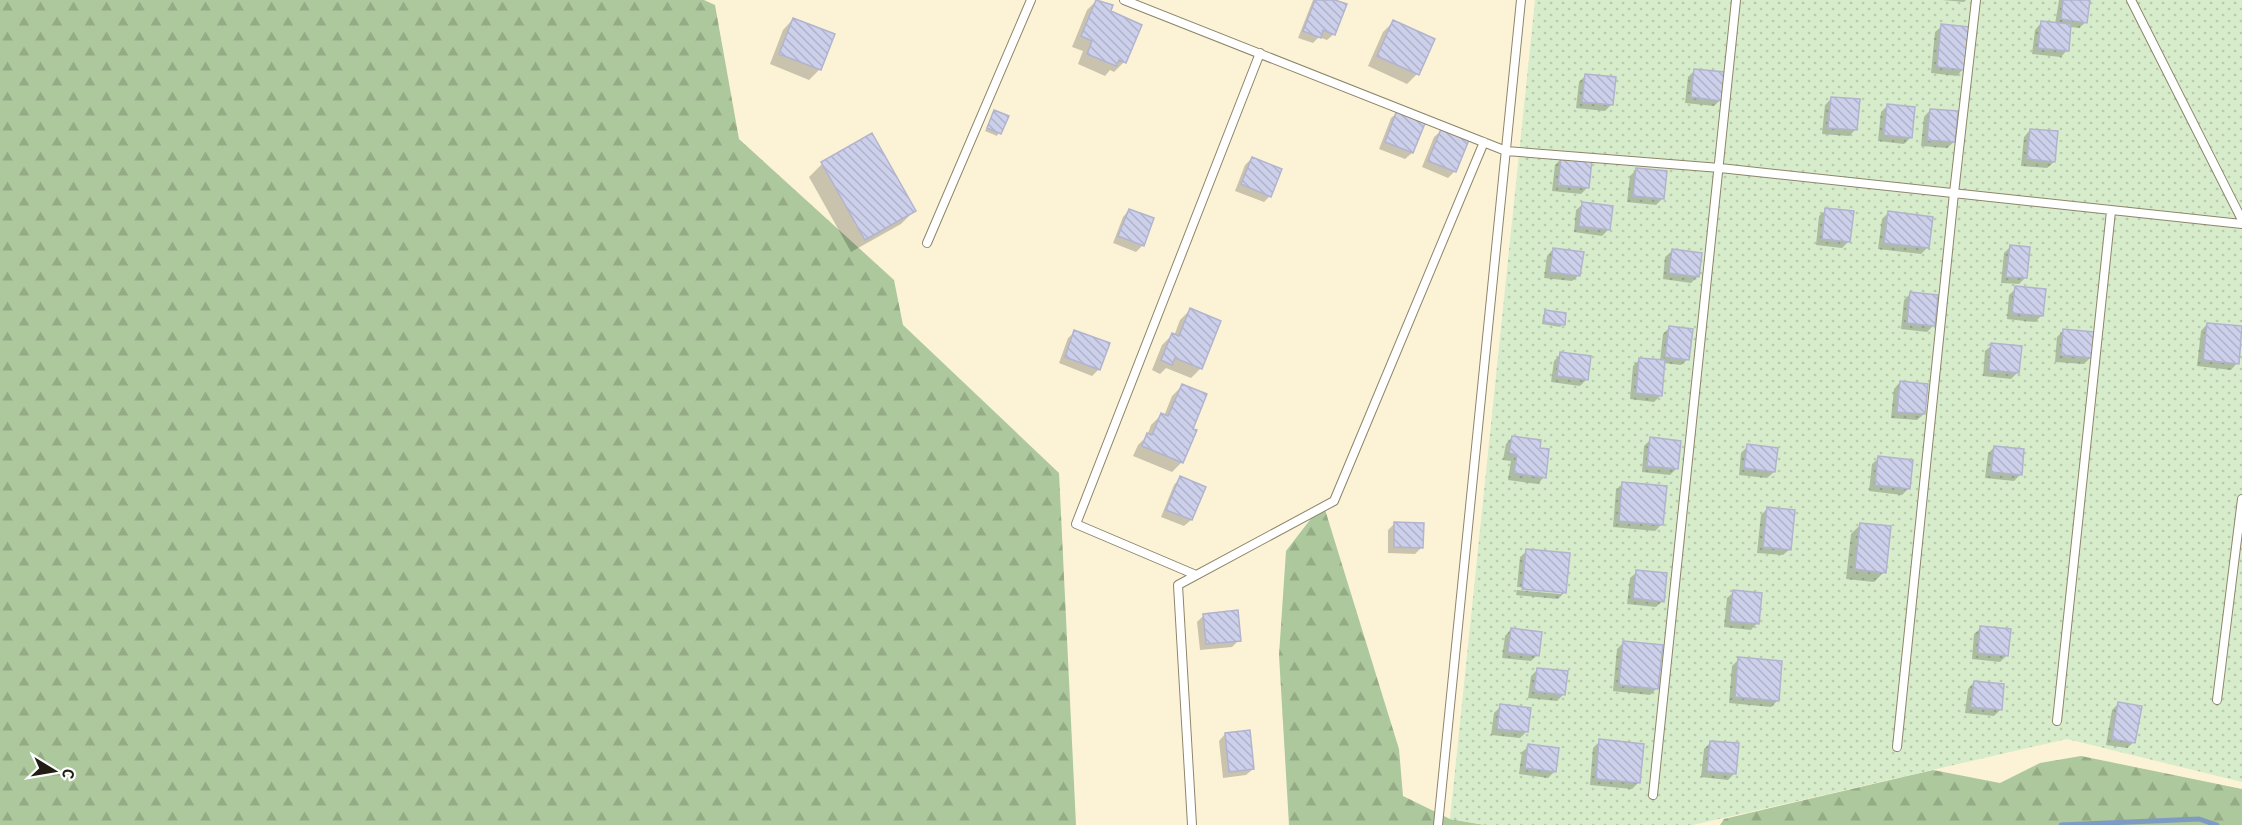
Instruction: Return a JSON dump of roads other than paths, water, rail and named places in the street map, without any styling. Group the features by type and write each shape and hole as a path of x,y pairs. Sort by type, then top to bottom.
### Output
{"lane":[{"path":"927,243 1030,0"},
{"path":"1124,0 1506,151 1719,168 2111,211 2242,222"},
{"path":"1438,825 1521,0"},
{"path":"1653,795 1736,0"},
{"path":"1897,747 1976,0"},
{"path":"2131,0 2242,222"},
{"path":"1196,575 1076,524 1260,53"},
{"path":"1192,825 1178,585 1334,501 1484,142"},
{"path":"2057,721 2111,211"},
{"path":"2217,700 2242,499"}],"waterway":[{"path":"2061,825 2199,819 2217,825"}]}
